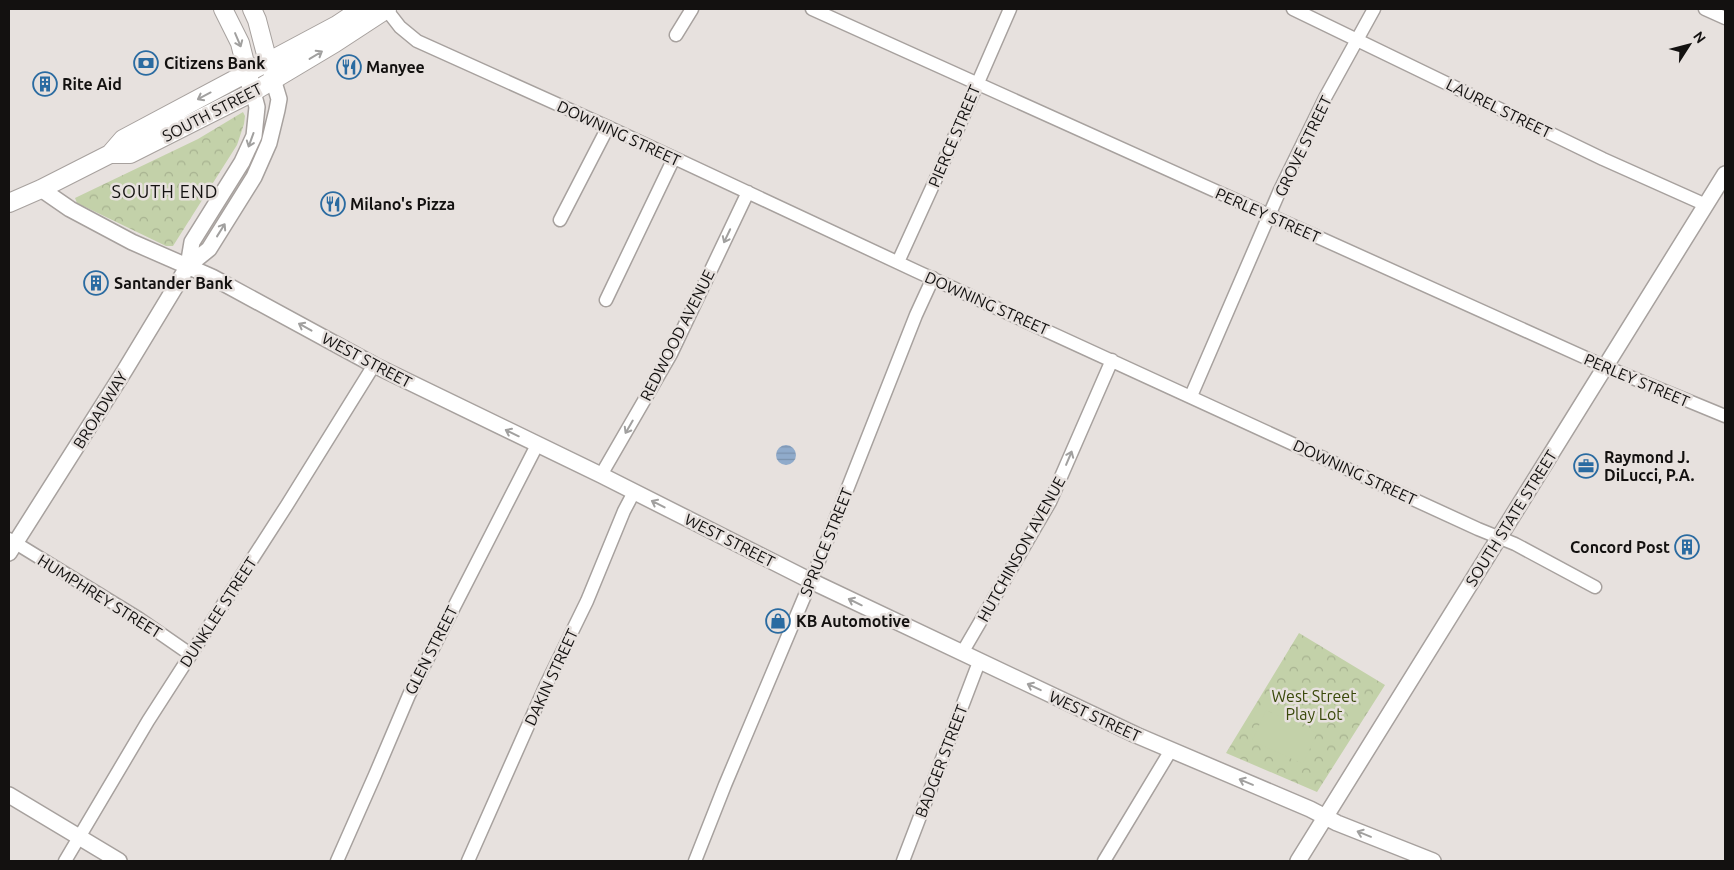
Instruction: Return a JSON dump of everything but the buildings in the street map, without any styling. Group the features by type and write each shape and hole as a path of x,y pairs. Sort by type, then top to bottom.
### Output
{"main road":[{"name":"BROADWAY","path":"223,9 240,43 253,92"},
{"path":"252,9 257,20 268,62"},
{"name":"SOUTH STREET","path":"9,203 110,154 123,139 337,25 361,9"},
{"name":"SOUTH STREET","path":"110,154 130,154 253,92 335,43 387,9"}],"street":[{"name":"DOWNING STREET","path":"387,9 400,27 417,41 608,126 898,262 1515,544 1595,587"},
{"path":"676,36 692,9"},
{"name":"PERLEY STREET","path":"812,9 1606,367 1725,416"},
{"name":"PIERCE STREET","path":"898,262 1010,9"},
{"name":"LAUREL STREET","path":"1293,9 1603,159 1706,205"},
{"name":"GROVE STREET","path":"1191,396 1280,190 1326,96 1374,9"},
{"path":"1705,9 1725,18"},
{"name":"BROADWAY","path":"11,545 125,370 188,266 209,249 254,177 269,143 279,99 268,62"},
{"name":"BROADWAY","path":"188,266 192,242 242,162 254,136 257,107 253,92"},
{"path":"560,220 608,126"},
{"path":"606,300 674,158"},
{"name":"SOUTH STATE STREET","path":"1298,861 1725,174"},
{"name":"WEST STREET","path":"41,189 70,209 132,242 188,266 249,296 374,365 962,654 1171,750 1433,861"},
{"name":"REDWOOD AVENUE","path":"600,475 671,354 748,192"},
{"name":"SPRUCE STREET","path":"694,861 724,785 811,581 916,315 933,278"},
{"name":"HUTCHINSON AVENUE","path":"962,654 1050,502 1112,360"},
{"name":"DUNKLEE STREET","path":"66,861 148,721 287,505 374,365"},
{"name":"GLEN STREET","path":"337,861 409,695 537,445"},
{"name":"DAKIN STREET","path":"468,861 546,685 587,601 624,511 634,492"},
{"name":"HUMPHREY STREET","path":"11,545 138,618 190,654"},
{"name":"BADGER STREET","path":"903,861 979,662"},
{"path":"1104,861 1171,750"},
{"path":"9,795 119,861"}],"green space":[{"path":"243,112 245,116 244,124 237,145 173,246 166,246 77,203 75,198 198,139"},
{"name":"West Street Play Lot","path":"1299,633 1385,685 1317,792 1226,753"},
{"path":"1266,710 1317,733 1303,764 1252,741"}],"water":[{"path":"786,445 793,448 796,455 793,462 786,465 779,462 776,455 779,448"}],"place":[{"name":"Citizens Bank","path":"146,63"},
{"name":"Manyee","path":"349,67"},
{"name":"Rite Aid","path":"45,84"},
{"name":"Milano's Pizza","path":"333,204"},
{"name":"Santander Bank","path":"96,283"},
{"name":"Raymond J. DiLucci, P.A.","path":"1586,466"},
{"name":"Concord Post","path":"1687,547"},
{"name":"KB Automotive","path":"778,621"}],"district":[{"name":"SOUTH END","path":"165,192"}]}
